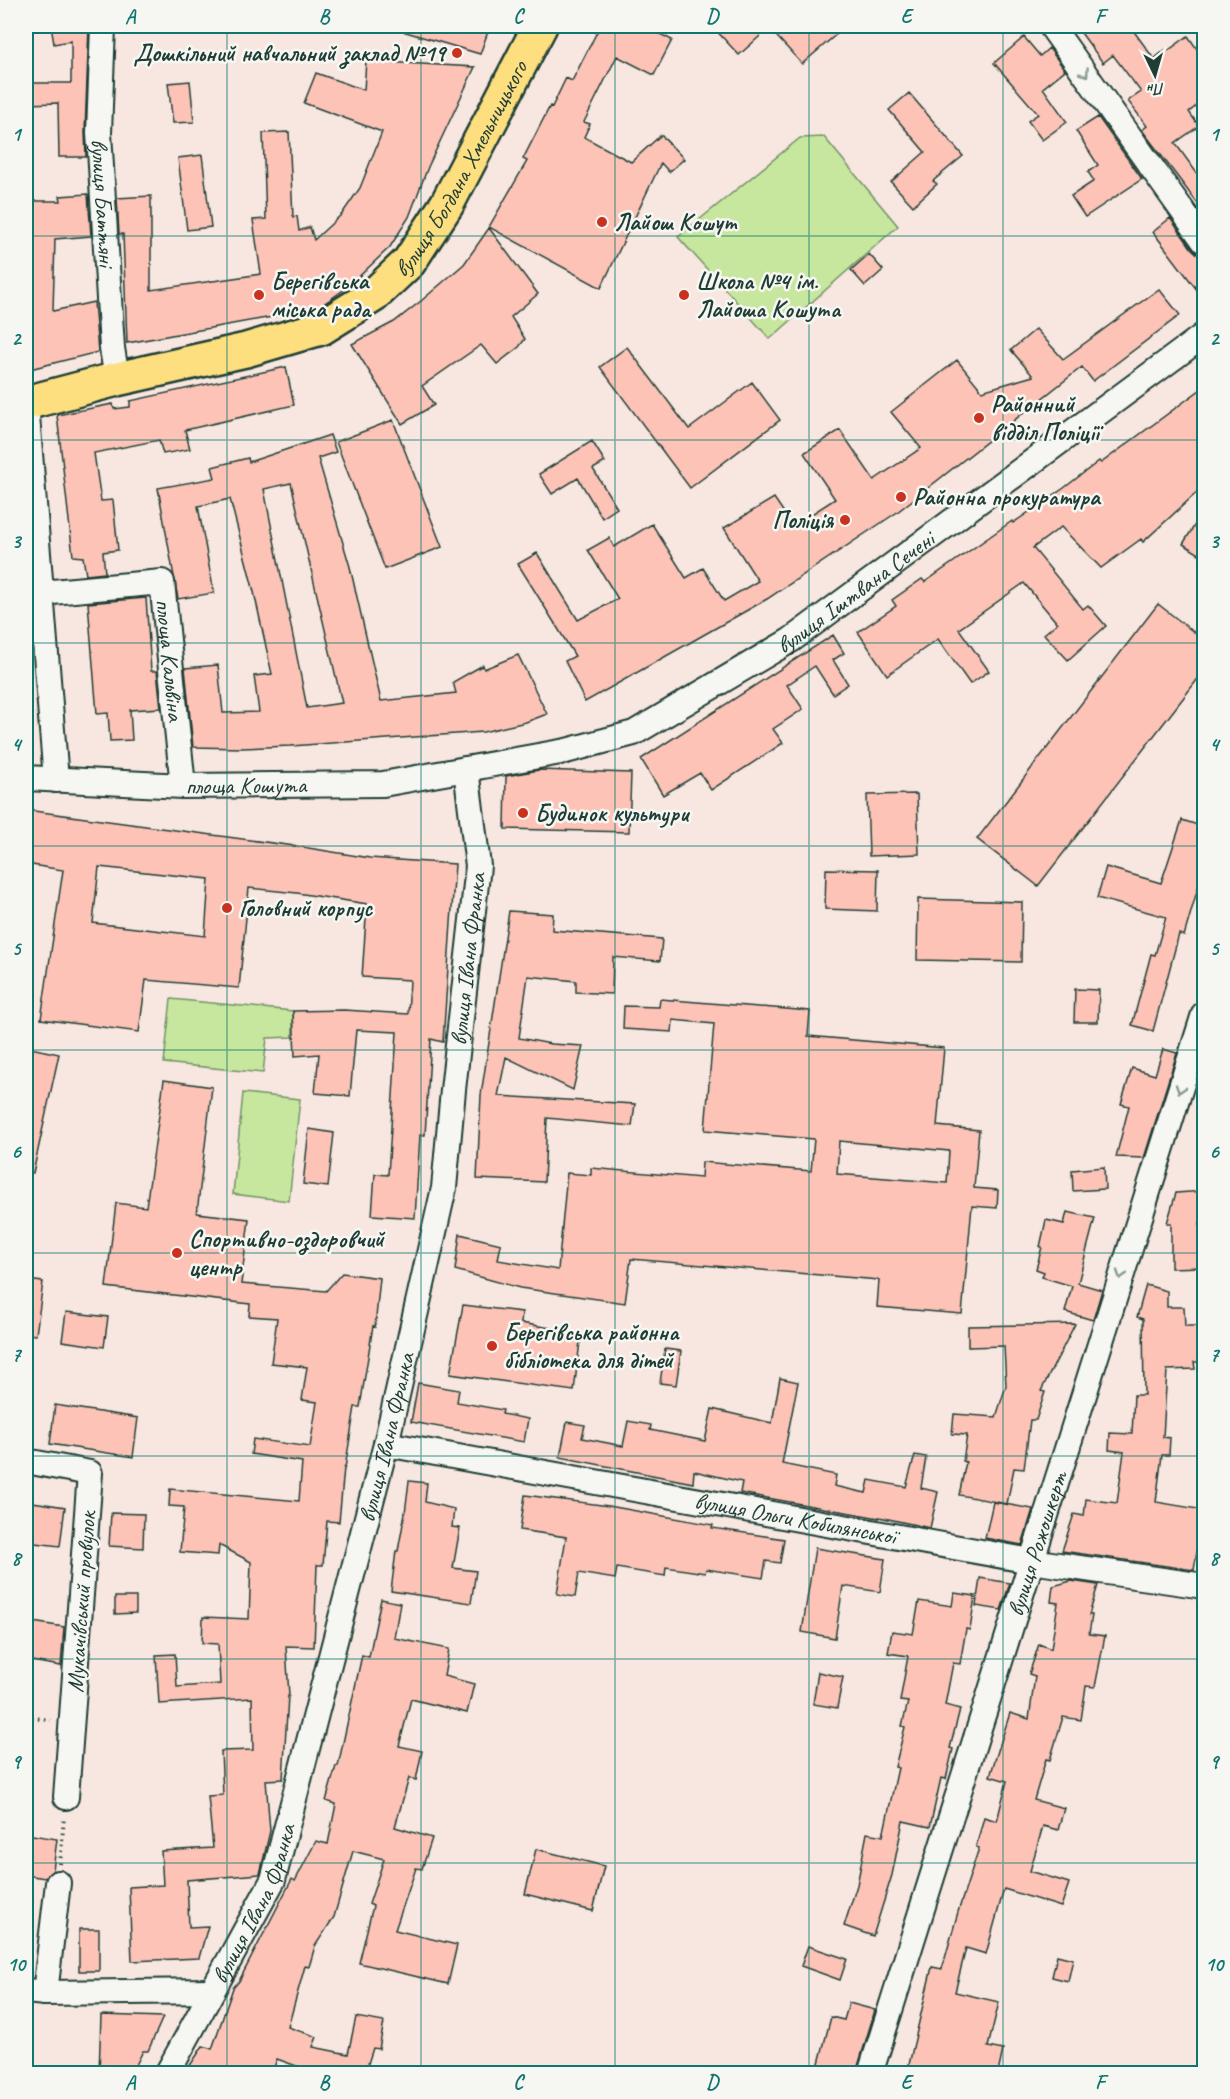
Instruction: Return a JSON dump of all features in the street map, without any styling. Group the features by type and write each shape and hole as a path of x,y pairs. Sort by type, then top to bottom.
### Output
{"highway":[{"name":"вулиця Богдана Хмельницького","path":"26,403 117,379 246,350 321,328 374,295 409,262 447,204 540,26"}],"street":[{"name":"вулиця Баттяні","path":"103,26 99,133 112,348 117,379"},
{"path":"1051,26 1204,241"},
{"name":"вулиця Іштвана Сечені","path":"466,770 566,751 634,733 791,640 1204,335"},
{"path":"26,403 56,780"},
{"name":"площа Кальвіна","path":"41,593 162,582 183,786"},
{"name":"площа Кошута","path":"26,778 183,786 383,784 466,770"},
{"name":"вулиця Івана Франка","path":"167,2073 273,1880 386,1444 444,1188 478,866 466,770"},
{"name":"вулиця Рожошкерт","path":"870,2073 1204,1014"},
{"name":"вулиця Ольги Кобилянської","path":"386,1444 1031,1561 1204,1586"},
{"name":"Мукачівський провулок","path":"26,1461 90,1473 66,1797"},
{"path":"58,1883 35,1992 212,1991"}],"path":[{"path":"58,1883 66,1797"}],"green space":[{"path":"824,137 898,226 770,339 678,237 800,138"},
{"path":"171,999 293,1011 293,1037 267,1038 263,1073 164,1063"},
{"path":"243,1093 300,1099 289,1201 233,1194"}],"building":[{"path":"51,26 89,26 86,157 59,157 58,103 26,104 26,83 71,83 71,41 54,44"},
{"path":"400,26 490,26 480,54 399,30"},
{"path":"600,26 644,26 672,40 654,75 617,56 584,122 590,124 584,137 631,162 661,135 684,159 669,172 661,163 601,288 489,227 527,161 523,159 550,106 552,107 566,78 572,81"},
{"path":"712,26 846,26 802,64 769,28 739,55"},
{"path":"1076,26 1130,26 1154,59 1188,36 1204,59 1204,100 1189,112 1199,126 1175,143 1204,183 1204,212 1142,130 1147,126 1128,101 1141,92 1113,55 1103,63"},
{"path":"1024,37 1040,56 1049,48 1065,70 1043,88 1067,122 1042,140 1028,121 1038,114 994,63"},
{"path":"366,61 475,67 428,167 409,217 390,247 348,287 316,309 127,343 123,234 119,234 117,198 151,196 151,290 261,274 253,220 266,219 263,133 289,132 293,217 297,216 299,231 310,227 314,240 342,214 360,188 382,132 304,103 316,73 364,90"},
{"path":"190,81 194,122 173,123 168,83"},
{"path":"909,93 963,156 933,181 937,184 913,206 891,182 925,152 889,110"},
{"path":"1098,117 1142,179 1085,217 1071,196 1094,181 1088,172 1098,165 1076,131"},
{"path":"202,155 211,227 187,230 178,158"},
{"path":"88,194 91,236 55,239 53,311 94,302 98,352 26,370 26,201 61,201 60,196"},
{"path":"1170,218 1192,249 1204,260 1204,299 1153,232"},
{"path":"489,228 538,294 511,317 525,339 519,347 497,364 481,345 422,386 434,405 402,424 352,344 394,322 421,301 464,264"},
{"path":"869,254 883,270 865,286 851,270"},
{"path":"1159,289 1180,315 1093,381 1082,367 896,513 767,599 585,702 565,661 575,656 518,564 537,553 578,620 618,599 588,550 609,538 614,547 652,524 686,578 703,568 724,601 758,581 724,528 774,498 793,526 835,499 804,453 840,430 874,480 921,448 891,412 957,360 982,391 1033,376 1011,350 1036,329 1063,359"},
{"path":"627,347 689,429 752,382 780,420 690,488 600,367"},
{"path":"286,367 294,405 185,430 190,449 163,454 159,440 94,453 101,501 113,500 118,550 103,552 105,573 86,575 83,557 73,556 57,415 113,404 114,409 130,407 130,401"},
{"path":"1204,387 1204,486 1143,542 1141,539 1101,568 1061,527 1033,548 1083,609 1088,605 1106,626 1068,660 1044,634 1057,623 1024,583 959,629 989,671 970,684 938,639 887,675 858,632 896,606 892,600 922,579 925,582 1064,488 1099,461 1101,463"},
{"path":"393,420 442,547 385,569 336,442"},
{"path":"330,435 336,452 318,458 350,567 381,701 456,693 453,682 483,665 484,669 518,655 547,714 526,722 483,732 291,746 193,747 185,668 218,665 223,713 259,712 254,676 272,674 230,499 198,506 214,593 178,599 158,488 215,478 212,467 248,458 249,462","holes":["291,483 342,703 307,708 264,489"]},
{"path":"592,441 605,462 593,469 617,508 602,518 578,478 552,494 539,474"},
{"path":"1204,510 1204,557 1183,544"},
{"path":"146,598 151,671 157,671 161,708 130,710 132,740 110,741 108,713 97,714 88,603"},
{"path":"1158,604 1204,640 1204,671 1038,886 977,839"},
{"path":"833,635 844,653 833,660 848,684 833,694 815,666 787,685 803,709 773,729 783,743 711,790 700,773 663,795 641,759"},
{"path":"539,770 631,773 629,832 505,829 506,776"},
{"path":"917,794 919,854 869,856 867,795"},
{"path":"26,810 370,858 455,864 443,1042 431,1039 425,1135 420,1135 415,1218 372,1215 375,1174 388,1175 397,1032 356,1030 350,1096 315,1093 319,1054 295,1056 293,1011 344,1010 408,1014 410,980 362,977 367,904 249,888 239,988 146,980 139,1032 41,1019 63,870 26,864","holes":["99,867 209,879 205,936 93,923"]},
{"path":"1182,820 1204,827 1204,867 1184,936 1179,934 1153,1031 1132,1025 1151,954 1155,955 1166,917 1097,898 1106,867 1161,883"},
{"path":"826,869 878,870 877,911 825,909"},
{"path":"918,899 1022,902 1021,962 917,960"},
{"path":"509,911 553,914 552,930 662,939 660,961 613,957 612,994 576,992 576,981 528,976 519,1038 551,1044 583,1046 573,1090 506,1057 498,1096 635,1104 632,1126 547,1118 544,1182 477,1179 481,1095"},
{"path":"1075,989 1099,990 1098,1022 1074,1022"},
{"path":"660,999 810,1011 808,1036 944,1048 937,1126 979,1130 974,1188 998,1190 997,1208 972,1206 962,1314 877,1307 879,1280 631,1259 625,1303 520,1288 455,1270 460,1234 501,1244 498,1260 558,1270 567,1173 591,1175 591,1168 701,1178 702,1162 811,1171 814,1139 705,1130 714,1024 673,1020 672,1032 623,1029 624,1006 659,1007","holes":["839,1141 949,1151 947,1183 837,1174"]},
{"path":"26,1047 59,1054 33,1173 26,1172"},
{"path":"1163,1049 1177,1053 1144,1158 1116,1157 1129,1106 1121,1104 1132,1068 1155,1075"},
{"path":"164,1080 212,1087 197,1213 249,1219 241,1284 326,1291 342,1273 380,1278 375,1327 373,1326 360,1407 355,1407 344,1468 339,1522 327,1521 323,1565 317,1565 314,1647 286,1646 289,1696 283,1779 266,1780 270,1831 260,1874 187,1880 189,1927 208,1926 199,1958 132,1961 129,1887 163,1885 161,1851 213,1848 208,1796 223,1795 221,1751 253,1750 252,1698 159,1704 156,1655 175,1654 177,1687 220,1684 218,1644 202,1643 203,1617 249,1619 251,1562 219,1545 218,1555 180,1552 184,1507 169,1506 170,1489 299,1501 302,1462 251,1454 253,1439 310,1447 317,1402 302,1400 307,1367 271,1363 277,1318 249,1316 250,1304 106,1287 116,1203 146,1207"},
{"path":"309,1129 334,1133 328,1187 303,1184"},
{"path":"1104,1167 1105,1189 1073,1191 1072,1170"},
{"path":"1204,1191 1204,1221 1200,1222 1201,1267 1171,1268 1171,1223 1167,1223 1176,1193"},
{"path":"1067,1212 1095,1218 1078,1283 1102,1290 1093,1320 1065,1312 1072,1286 1042,1277 1044,1272 1036,1269 1046,1220 1064,1224"},
{"path":"26,1280 43,1282 36,1335 26,1334"},
{"path":"1146,1285 1167,1291 1167,1307 1184,1307 1185,1326 1197,1326 1197,1331 1204,1331 1204,1362 1194,1362 1195,1369 1167,1370 1163,1437 1170,1438 1169,1455 1162,1455 1156,1502 1204,1510 1194,1570 1062,1551 1074,1514 1084,1516 1086,1499 1117,1503 1124,1452 1109,1450 1110,1433 1132,1434 1134,1395 1144,1395 1143,1319 1137,1317"},
{"path":"463,1305 522,1312 521,1323 581,1333 574,1391 450,1374"},
{"path":"66,1312 108,1317 104,1347 62,1341"},
{"path":"1075,1324 1041,1391 1045,1392 1036,1420 1030,1420 1024,1469 1014,1468 1007,1504 959,1495 966,1462 963,1461 967,1435 952,1434 954,1414 996,1417 1006,1386 1004,1346 968,1347 968,1326"},
{"path":"665,1349 681,1351 676,1385 660,1383"},
{"path":"780,1378 798,1382 782,1464 836,1475 834,1486 866,1493 869,1480 906,1487 915,1455 926,1457 921,1488 938,1492 930,1528 740,1493 742,1482 694,1471 693,1483 560,1457 567,1422 585,1425 582,1438 623,1446 628,1421 651,1425 650,1430 705,1441 712,1409 772,1423"},
{"path":"418,1383 459,1390 457,1402 503,1410 502,1414 528,1419 524,1442 411,1422"},
{"path":"55,1405 138,1418 133,1457 50,1444"},
{"path":"409,1481 427,1483 425,1502 454,1509 452,1527 460,1528 453,1568 476,1571 471,1603 391,1591"},
{"path":"525,1495 609,1506 713,1525 712,1528 784,1539 780,1563 766,1561 763,1578 706,1569 705,1573 666,1567 665,1576 617,1568 615,1579 579,1573 575,1597 557,1594 566,1537 520,1530"},
{"path":"26,1501 65,1507 60,1546 26,1542"},
{"path":"993,1502 1033,1509 1022,1545 985,1538"},
{"path":"111,1513 144,1514 143,1548 109,1546"},
{"path":"815,1548 885,1559 880,1592 843,1586 835,1638 802,1632"},
{"path":"980,1578 1010,1583 1001,1610 976,1606"},
{"path":"1071,1581 1098,1585 1089,1615 1092,1615 1089,1634 1105,1636 1095,1687 1086,1686 1081,1720 1063,1717 1050,1760 1046,1759 1034,1800 1064,1808 1058,1830 1043,1826 1030,1871 1069,1883 1061,1907 1004,1889 986,1954 966,1948 955,1992 999,2002 988,2047 1003,2050 998,2073 907,2073 932,1967 942,1969 979,1848 976,1847 984,1817 997,1821 1007,1781 990,1776 1010,1713 1029,1719 1035,1676 1029,1674 1039,1644 1051,1649 1058,1603 1051,1602 1053,1586"},
{"path":"954,1593 975,1596 970,1630 966,1629 960,1664 953,1663 945,1705 960,1709 950,1748 953,1749 946,1779 941,1778 930,1827 903,1821 892,1875 873,1936 844,1926 857,1885 867,1833 883,1836 898,1768 895,1767 905,1727 902,1726 908,1702 900,1701 908,1656 888,1653 892,1631 913,1634 919,1601 952,1606"},
{"path":"115,1597 136,1597 136,1613 115,1614"},
{"path":"381,1599 400,1603 394,1638 449,1649 444,1676 474,1684 467,1713 411,1699 399,1746 422,1751 416,1780 409,1778 395,1827 432,1838 422,1869 416,1868 395,1930 457,1945 448,1984 359,1963 373,1906 369,1904 384,1859 353,1851 334,1917 315,1946 309,1967 305,1966 288,2027 317,2037 313,2047 348,2054 356,2017 384,2022 379,2049 373,2048 365,2073 329,2073 302,2068 277,2059 272,2073 185,2073 203,2046 212,2049 233,1988 239,1981 292,1879 295,1881 316,1841 328,1844 336,1804 326,1801 336,1766 338,1766 362,1655 369,1657"},
{"path":"26,1621 64,1627 61,1666 26,1660"},
{"path":"818,1672 843,1677 837,1708 813,1704"},
{"path":"26,1834 57,1839 53,1870 45,1878 26,1875"},
{"path":"536,1849 604,1866 593,1911 525,1894"},
{"path":"79,1929 99,1929 99,1971 79,1971"},
{"path":"808,1946 847,1959 840,1980 801,1966"},
{"path":"1057,1955 1073,1959 1068,1981 1052,1977"},
{"path":"849,2003 875,2010 856,2073 817,2071 831,2017 844,2020"},
{"path":"101,2015 163,2017 148,2051 143,2051 132,2073 99,2073"}],"place":[{"name":"Дошкільний навчальний заклад №19","path":"457,53"},
{"name":"Лайош Кошут","path":"602,222"},
{"name":"Берегівська міська рада","path":"259,295"},
{"name":"Школа №4 ім. Лайоша Кошута","path":"684,295"},
{"name":"Районний відділ Поліції","path":"979,418"},
{"name":"Районна прокуратура","path":"901,497"},
{"name":"Поліція","path":"845,520"},
{"name":"Будинок культури","path":"523,813"},
{"name":"Головний корпус","path":"227,908"},
{"name":"Спортивно-оздоровчий центр","path":"177,1253"},
{"name":"Берегівська районна бібліотека для дітей","path":"492,1346"}]}
